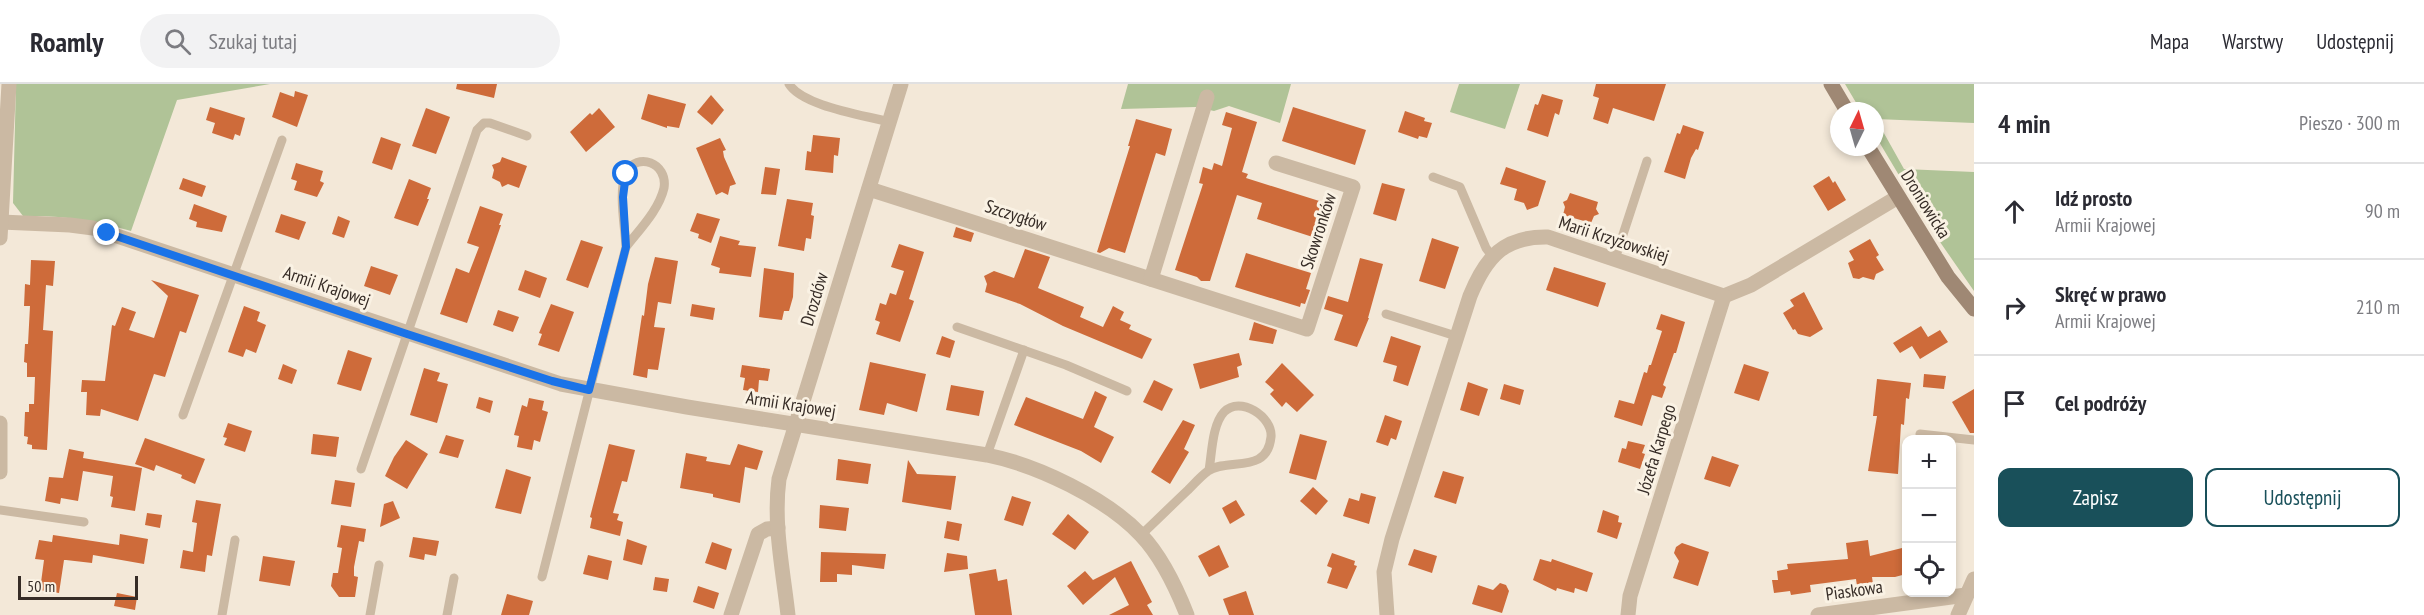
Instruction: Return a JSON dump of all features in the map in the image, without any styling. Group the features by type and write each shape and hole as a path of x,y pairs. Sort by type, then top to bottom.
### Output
{"street":[{"path":"1,230 9,84"},
{"name":"Drozdów","path":"788,615 778,528 779,479 901,84"},
{"path":"1831,84 1842,102"},
{"path":"1151,279 1207,97"},
{"name":"Droniowicka","path":"1873,156 1948,277 1974,309"},
{"name":"Skowronków","path":"1276,163 1353,187 1307,329"},
{"name":"Szczygłów","path":"868,189 1307,329"},
{"path":"1725,296 1752,285 1898,197"},
{"name":"Armii Krajowej","path":"1,230 70,225 93,228 407,334 552,381 589,390 987,454 1032,468 1071,486 1116,515 1141,535 1162,563 1187,615"},
{"name":"Marii Krzyżowskiej","path":"1387,615 1384,572 1386,561 1456,336 1476,280 1492,256 1517,240 1548,237 1725,296"},
{"name":"Józefa Karpego","path":"1628,615 1630,596 1725,296"},
{"path":"0,423 0,472"},
{"path":"731,615 758,534 767,529 778,528"},
{"path":"1958,615 1974,579"},
{"name":"Piaskowa","path":"1818,615 1966,595"}],"lane":[{"path":"789,84 795,92 808,99 889,122"},
{"path":"361,469 480,126 490,123 527,136"},
{"path":"183,415 282,140"},
{"path":"1615,259 1647,161"},
{"path":"542,577 626,247 623,197 626,174 633,165 651,163 661,170 663,175 662,195 626,247"},
{"path":"1433,177 1460,187 1486,248 1492,256"},
{"path":"1386,314 1456,336"},
{"path":"957,327 1066,365 1127,392"},
{"path":"987,454 1024,350"},
{"path":"1141,535 1209,470 1254,461 1262,456 1271,438 1269,428 1263,419 1252,410 1240,406 1224,412 1217,427 1209,470"},
{"path":"1920,434 1974,440"},
{"path":"0,510 84,522"},
{"path":"222,615 235,540"},
{"path":"370,615 379,564"},
{"path":"447,615 454,578"}],"green space":[{"path":"16,84 270,84 177,100 131,231 78,219 23,216 13,203"},
{"path":"1128,84 1291,84 1280,123 1229,106 1214,111 1196,107 1121,109"},
{"path":"1459,84 1520,84 1505,129 1450,112"},
{"path":"1845,84 1974,84 1974,123 1884,119 1884,102 1856,102"},
{"path":"1884,133 1904,169 1974,172 1974,291 1931,229 1884,150"}],"building":[{"path":"457,84 497,84 494,98 456,89"},
{"path":"1596,84 1666,84 1654,121 1613,108 1608,124 1593,119 1599,98 1593,96"},
{"path":"295,91 308,95 297,127 272,117 280,92 294,97"},
{"path":"648,94 686,104 679,128 667,126 667,128 641,119"},
{"path":"1542,94 1563,100 1559,115 1555,113 1548,137 1527,130 1535,104 1538,105"},
{"path":"711,95 724,110 712,125 697,112"},
{"path":"210,107 245,118 240,136 235,134 233,140 212,133 215,123 206,120"},
{"path":"1293,107 1366,130 1355,165 1282,141"},
{"path":"426,108 450,117 436,154 412,146"},
{"path":"599,108 615,127 586,152 570,132 590,113 592,115"},
{"path":"1405,111 1432,123 1427,138 1419,136 1418,139 1398,132"},
{"path":"1226,112 1257,122 1242,172 1248,174 1246,178 1332,205 1322,240 1257,219 1262,203 1237,195 1210,281 1201,281 1197,277 1175,270 1203,184 1199,183 1203,167 1212,170 1214,163 1222,166 1232,128 1222,125"},
{"path":"1136,119 1172,129 1165,156 1156,153 1125,253 1109,248 1100,253 1097,252 1130,146 1128,146"},
{"path":"1683,125 1704,132 1698,150 1696,149 1691,158 1685,179 1664,172 1677,133 1680,134"},
{"path":"813,135 840,138 838,156 834,155 833,173 805,170 807,151 811,152"},
{"path":"381,137 401,144 392,170 372,163"},
{"path":"720,138 726,150 723,151 724,157 736,184 730,186 728,195 722,192 716,195 696,148"},
{"path":"502,157 527,166 519,188 508,184 502,187 500,182 492,178 494,170 492,165 500,162"},
{"path":"296,163 323,171 320,181 324,183 317,197 294,190 297,181 291,179"},
{"path":"765,167 780,169 776,195 761,194"},
{"path":"1506,167 1546,181 1538,206 1527,210 1524,203 1514,200 1517,189 1500,184"},
{"path":"1829,176 1833,183 1835,181 1846,200 1828,211 1813,186"},
{"path":"183,178 206,186 202,197 179,189"},
{"path":"409,179 431,188 418,226 394,218"},
{"path":"1382,183 1405,189 1396,221 1373,214"},
{"path":"1570,193 1598,202 1596,209 1599,214 1594,216 1591,223 1563,215 1565,207 1563,202 1567,200"},
{"path":"787,199 813,203 811,239 806,238 804,251 778,246"},
{"path":"194,204 227,216 222,232 196,227 197,222 189,219"},
{"path":"480,206 503,214 467,323 440,314 456,268 469,273 479,247 467,243"},
{"path":"697,213 720,219 711,243 698,238 699,234 690,231"},
{"path":"281,214 306,222 299,240 275,232"},
{"path":"338,216 350,221 344,238 332,234"},
{"path":"956,227 974,233 971,242 953,237"},
{"path":"720,236 740,241 738,245 756,247 751,277 719,273 720,268 711,265"},
{"path":"1432,238 1459,247 1445,289 1419,281"},
{"path":"1870,239 1879,255 1876,257 1884,270 1876,274 1874,280 1863,277 1853,278 1848,263 1854,260 1849,251"},
{"path":"581,240 603,247 588,288 566,280"},
{"path":"899,244 924,252 909,299 914,301 900,342 876,334 880,322 875,320 880,303 886,305 890,293 896,295 904,271 891,267"},
{"path":"1025,249 1050,257 1038,288 1084,307 1080,317 1103,327 1113,306 1124,312 1120,320 1131,325 1129,329 1152,339 1142,359 1063,326 1020,304 985,292 987,284 984,276 994,271 1014,278"},
{"path":"1246,253 1311,273 1306,289 1310,290 1305,304 1301,303 1300,307 1235,287"},
{"path":"655,257 678,261 671,304 658,302 654,327 665,328 658,370 648,369 647,378 633,375 642,315 644,316 648,284"},
{"path":"1360,258 1383,264 1369,318 1357,347 1334,340 1343,315 1324,309 1328,296 1348,302"},
{"path":"31,260 55,261 53,286 46,285 43,330 53,331 47,450 32,449 32,445 27,444 28,437 24,436 25,412 29,412 29,404 34,404 35,377 27,377 27,363 24,362 25,344 28,344 30,306 24,306 25,284 30,285"},
{"path":"371,266 398,275 390,295 364,286"},
{"path":"1554,267 1606,283 1598,307 1546,290"},
{"path":"764,268 794,273 793,297 789,311 784,311 782,320 759,317"},
{"path":"525,270 547,278 540,298 518,290"},
{"path":"151,280 199,295 186,333 180,331 165,377 154,374 138,421 101,409 100,416 86,415 87,392 81,392 82,380 105,381 112,325 115,326 122,307 136,312 129,330 154,338 168,296"},
{"path":"1804,292 1823,329 1810,337 1793,330 1783,313 1794,306 1790,300"},
{"path":"551,304 574,312 559,352 538,345 542,334 539,333"},
{"path":"692,304 715,308 713,320 690,316"},
{"path":"244,306 260,312 257,321 266,325 256,353 246,349 243,357 228,352"},
{"path":"498,310 519,317 513,332 493,325"},
{"path":"1661,314 1685,322 1663,385 1666,387 1662,398 1652,395 1642,426 1614,417 1619,400 1634,404 1644,372 1647,373 1651,365 1662,331 1656,329"},
{"path":"1254,322 1277,330 1273,344 1249,340"},
{"path":"1921,326 1928,337 1940,330 1948,342 1920,359 1912,346 1900,353 1893,343"},
{"path":"942,336 955,341 950,358 936,354"},
{"path":"1391,336 1421,346 1408,386 1393,381 1397,366 1383,362"},
{"path":"348,350 372,358 361,391 337,384"},
{"path":"1239,353 1242,365 1237,367 1239,377 1200,389 1193,364"},
{"path":"870,362 926,374 917,412 887,403 884,415 859,410"},
{"path":"1282,363 1314,395 1297,412 1286,402 1282,407 1270,394 1274,390 1265,382"},
{"path":"283,364 297,370 292,384 278,379"},
{"path":"1744,364 1769,372 1759,401 1734,393"},
{"path":"742,365 770,369 768,381 759,380 758,392 743,390 745,378 740,377"},
{"path":"424,368 440,373 437,381 448,384 437,423 410,415"},
{"path":"1924,374 1946,376 1944,389 1923,387"},
{"path":"1877,379 1911,383 1909,399 1906,398 1904,425 1901,424 1898,474 1868,471 1877,416 1873,416"},
{"path":"1154,380 1173,389 1162,411 1143,402"},
{"path":"1468,382 1488,389 1479,416 1460,410"},
{"path":"1504,384 1524,390 1520,405 1500,399"},
{"path":"951,385 984,391 979,416 946,410"},
{"path":"1974,389 1974,433 1970,433 1952,402"},
{"path":"1095,391 1107,397 1094,427 1114,437 1101,463 1081,451 1014,425 1026,397 1083,419"},
{"path":"479,397 493,401 490,413 476,408"},
{"path":"529,398 544,401 542,410 548,412 540,442 534,440 532,450 517,447 519,436 514,435 522,405 527,407"},
{"path":"1385,415 1402,421 1396,440 1391,438 1388,446 1376,442"},
{"path":"1183,420 1195,425 1184,449 1189,452 1170,484 1151,472"},
{"path":"228,423 252,431 245,452 224,445 227,438 223,437"},
{"path":"313,434 339,437 336,457 311,454"},
{"path":"1300,434 1327,441 1316,480 1289,473"},
{"path":"446,435 464,440 458,458 439,453"},
{"path":"145,438 205,459 195,484 181,478 182,475 156,465 154,471 135,464"},
{"path":"406,440 428,454 407,489 385,476"},
{"path":"1628,441 1645,445 1642,453 1645,454 1640,469 1618,462 1622,448 1626,449"},
{"path":"609,444 635,450 627,482 622,481 613,513 619,514 617,520 623,522 620,536 590,528 592,518 590,517"},
{"path":"738,444 763,451 757,470 745,467 740,503 713,497 713,494 680,488 686,453 707,457 706,461 730,465"},
{"path":"69,449 84,452 83,458 142,468 135,511 111,507 113,476 83,471 78,501 61,498 60,504 45,501 49,477 63,478"},
{"path":"1712,456 1739,465 1730,487 1704,479"},
{"path":"838,459 871,464 868,484 836,480"},
{"path":"908,460 917,474 956,476 951,510 902,502"},
{"path":"506,469 531,477 521,514 495,508"},
{"path":"1443,471 1464,477 1456,504 1434,497"},
{"path":"335,480 355,483 351,507 331,504"},
{"path":"1313,487 1328,501 1316,515 1300,501"},
{"path":"1361,493 1376,497 1369,524 1343,516 1349,498 1359,501"},
{"path":"1012,496 1031,502 1023,526 1004,520"},
{"path":"196,500 221,504 212,556 207,555 205,572 180,568 183,550 193,552 197,523 192,522"},
{"path":"1236,500 1245,515 1230,524 1222,508"},
{"path":"393,501 400,518 380,527 384,504"},
{"path":"820,505 849,508 846,531 819,528"},
{"path":"1603,510 1619,516 1618,522 1622,523 1617,539 1597,532"},
{"path":"147,513 162,515 160,528 145,525"},
{"path":"1068,514 1089,532 1075,550 1052,534"},
{"path":"947,521 962,524 959,541 944,538"},
{"path":"341,525 366,529 364,542 359,541 354,567 354,576 358,577 355,597 339,597 331,586 333,573 338,573 342,548 337,547"},
{"path":"120,534 148,539 144,564 93,555 92,563 64,560 59,593 40,590 44,560 35,559 39,540 52,542 53,535 119,545"},
{"path":"413,537 439,541 436,556 425,554 424,560 409,557"},
{"path":"627,539 647,546 642,565 623,560"},
{"path":"1868,540 1870,556 1902,548 1902,575 1872,577 1873,584 1857,586 1856,579 1810,585 1811,592 1791,595 1790,591 1774,593 1772,580 1778,580 1777,571 1788,569 1787,564 1848,559 1846,543"},
{"path":"712,542 732,549 726,570 705,563"},
{"path":"1682,543 1709,552 1698,586 1673,578 1679,561 1674,553 1676,547"},
{"path":"1219,545 1229,567 1209,577 1198,556"},
{"path":"1414,549 1437,556 1432,573 1408,565"},
{"path":"821,552 886,554 884,569 852,565 852,575 837,574 837,582 820,582"},
{"path":"947,553 967,556 968,569 944,572"},
{"path":"1332,553 1355,561 1354,565 1357,566 1347,589 1327,583 1332,568 1327,566"},
{"path":"588,555 612,561 608,580 583,574"},
{"path":"263,556 295,561 290,586 259,581"},
{"path":"1540,559 1551,562 1552,559 1593,573 1587,592 1575,588 1574,593 1557,588 1556,591 1533,580"},
{"path":"1131,561 1152,602 1147,605 1153,615 1109,615 1129,605 1115,577 1083,605 1067,586 1085,571 1093,580"},
{"path":"996,569 998,581 1007,579 1012,615 975,615 969,574"},
{"path":"655,577 669,579 667,592 653,590"},
{"path":"1500,583 1506,585 1509,591 1502,613 1472,604 1478,585 1493,590"},
{"path":"698,586 719,593 714,609 693,602"},
{"path":"1246,591 1254,615 1229,615 1223,599"},
{"path":"117,593 137,597 135,610 114,606"},
{"path":"507,594 533,601 529,615 501,615"}],"route":[{"path":"107,233 407,334 561,384 589,390 626,247 623,197 626,174"}]}
